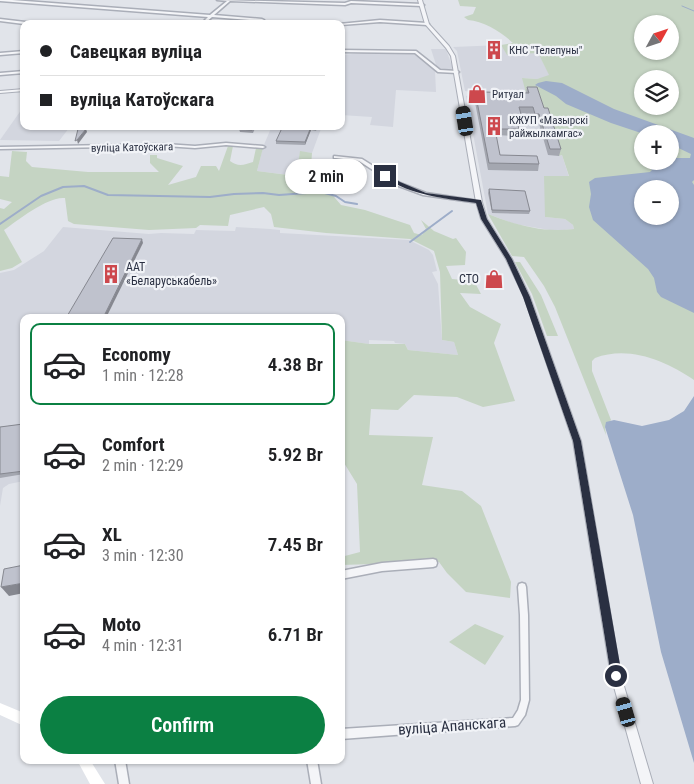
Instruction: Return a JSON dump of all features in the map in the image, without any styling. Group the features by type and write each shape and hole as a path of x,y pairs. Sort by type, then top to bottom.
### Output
{"main road":[{"path":"0,709 20,718"},
{"path":"86,764 98,784"}],"street":[{"path":"0,0 262,20"},
{"path":"0,4 8,0"},
{"path":"219,0 345,4 351,2 421,2 427,24 448,47 453,56 479,202 484,219 509,259 527,297 577,441 616,676 647,784"},
{"path":"206,20 230,0"},
{"path":"0,20 20,22"},
{"path":"345,24 380,21 427,24"},
{"path":"345,51 392,50 416,52 439,71 457,72"},
{"path":"0,54 20,52"},
{"path":"0,74 20,72"},
{"path":"0,92 20,90"},
{"name":"вуліца Катоўскага","path":"0,148 165,145 195,147 226,144 263,147"},
{"path":"336,157 360,160 398,184 425,194 479,202"},
{"path":"345,574 382,568 433,563"},
{"name":"вуліца Апанскага","path":"345,734 515,722 522,712 525,700 522,587"},
{"path":"121,764 124,784"},
{"path":"313,764 316,784"}],"shaded area":[{"name":"КЖУП «Мазырскі райжылкамгас»","path":"501,45 507,54 538,53 550,76 537,79 523,78 560,156 562,155 569,177 545,217 565,219 573,225 574,229 555,231 515,224 488,214 466,96 473,94 472,92 465,91 457,51 453,47"},
{"path":"431,49 446,49 453,69 444,71 437,68"},
{"path":"415,53 435,71 436,92 396,90 393,127 370,125 372,117 345,115 345,55"},
{"path":"20,112 20,130 67,130 59,141 0,140"},
{"path":"270,130 321,130 312,153 300,152 297,176 257,171 263,147"},
{"name":"ААТ «Беларуськабель»","path":"63,227 149,234 194,234 196,230 235,231 236,227 280,230 280,233 409,240 429,250 433,255 437,271 432,272 438,284 442,340 454,342 458,355 408,350 405,344 395,343 394,341 369,340 369,344 345,341 345,314 20,314 20,482 9,484 3,488 0,506 0,273 14,270 44,251"}],"green space":[{"path":"458,0 694,0 694,380 659,361 634,354 608,354 595,358 592,361 592,371 611,420 605,427 606,435 555,307 544,286 524,257 512,256 488,214 509,222 541,229 574,229 573,225 565,219 545,217 544,176 569,176 562,155 559,156 526,93 522,78 537,79 549,75 538,53 507,55 501,45 513,43 492,28 464,17 473,14 476,7 460,6"},
{"path":"228,146 233,146 230,161 233,163 241,165 253,162 256,148 263,148 257,171 296,176 300,151 312,153 311,167 322,169 321,173 312,175 323,184 341,205 365,210 410,225 414,233 422,235 426,229 421,220 434,231 453,239 456,238 466,252 465,265 446,266 452,279 474,281 481,294 460,293 470,307 501,324 494,343 515,401 483,407 457,397 414,395 398,410 371,409 369,435 433,437 422,485 462,491 481,506 511,582 510,598 466,592 439,562 345,565 345,556 360,552 357,484 345,464 345,341 369,344 405,344 408,350 458,355 454,342 442,340 440,272 434,251 410,239 274,227 271,214 264,207 230,215 228,226 200,225 196,228 149,230 74,224 68,221 65,198 58,198 25,215 4,230 22,262 12,268 0,271 0,208 4,209 12,202 0,199 0,176 9,177 12,151 27,152 26,161 32,167 88,172 159,172 150,163 150,155 157,155 157,158 183,166 168,185 196,177 201,166 216,166 219,171"},
{"path":"515,262 520,262 541,295 558,336 547,336 532,294"},
{"path":"475,624 504,636 485,665 449,642"}],"water":[{"path":"546,81 562,83 614,109 658,125 634,125 634,131 566,104 556,96 535,85"},
{"path":"679,133 694,138 694,180 692,182 694,185 694,313 661,297 657,292 654,278 648,269 593,220 589,207 591,194 589,182 595,178 650,172 652,170 679,170 679,158 690,158 691,154 679,148"},
{"path":"694,396 694,763 661,652 633,515 605,427 606,422 614,420 642,426 669,420 684,411"}],"building":[{"path":"474,86 481,86 482,92 529,93 527,87 537,87 544,108 548,108 561,149 550,149 539,114 535,114 533,107 519,107 522,118 516,117 519,129 495,129 500,155 537,156 539,164 489,163"},
{"path":"78,130 85,130 77,140 75,141"},
{"path":"281,130 310,130 305,142 276,141"},
{"path":"489,189 525,191 530,211 492,210"},
{"name":"ААТ «Беларуськабель»","path":"113,238 142,239 105,314 68,314"},
{"path":"20,424 20,472 0,474 0,427"},
{"path":"20,566 20,584 1,587 4,569"}],"waterway":[{"path":"682,6 694,11"},
{"path":"0,224 41,196 63,187 84,186 108,195 210,197 234,194 263,193 279,195 321,192 336,196 345,202 357,204"},
{"path":"323,192 330,190 334,193"},
{"path":"410,242 452,211"}],"place":[{"name":"КНС \"Телепуны\"","path":"494,50"},
{"name":"Ритуал","path":"477,94"},
{"name":"КЖУП «Мазырскі райжылкамгас»","path":"494,126"},
{"name":"ААТ «Беларуськабель»","path":"111,274"},
{"name":"СТО","path":"494,279"}],"route":[{"path":"385,176 398,184 425,194 479,202 484,219 509,259 527,297 577,441 616,676"}]}
